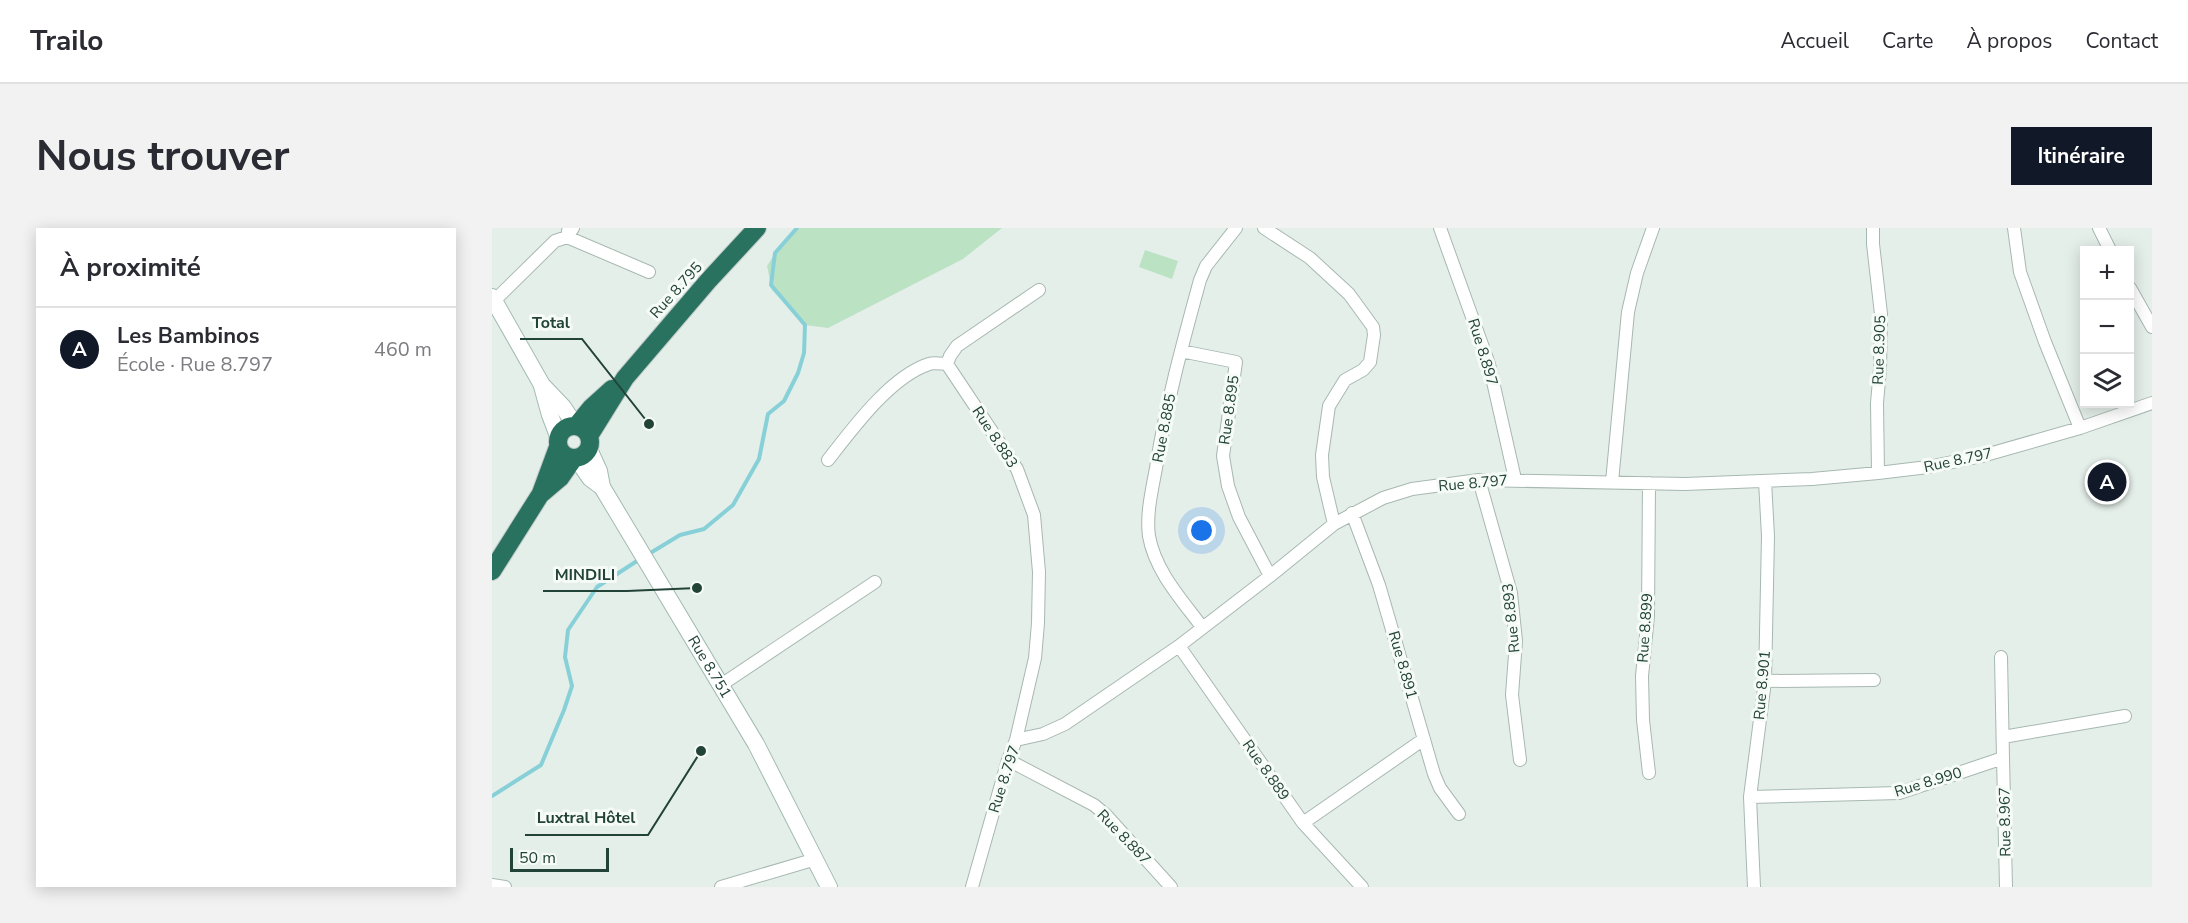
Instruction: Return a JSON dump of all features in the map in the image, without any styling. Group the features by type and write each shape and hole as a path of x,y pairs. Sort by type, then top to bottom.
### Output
{"highway":[{"name":"Rue 8.795","path":"492,571 540,495 560,478 580,442 625,378 757,228"},
{"path":"540,495 558,442 565,428 580,442 567,457 558,442"}],"main road":[{"name":"Rue 8.751","path":"494,306 542,385 563,407 580,442 599,471 602,487 756,744 829,887"},
{"path":"542,385 558,442"}],"street":[{"name":"Rue 8.885","path":"1202,627 1155,558 1149,536 1149,508 1161,438 1200,280 1206,266 1236,228"},
{"path":"1264,228 1310,258 1349,294 1373,327 1370,362 1363,370 1345,380 1329,406 1322,455 1323,477 1334,524"},
{"name":"Rue 8.897","path":"1440,228 1489,364 1515,479"},
{"path":"1612,482 1628,312 1637,273 1653,228"},
{"name":"Rue 8.905","path":"1873,228 1881,314 1877,403 1878,473"},
{"path":"2014,228 2020,272 2080,428"},
{"path":"2099,228 2108,246"},
{"path":"494,306 555,241 570,231 649,272"},
{"path":"828,460 854,427 898,380 930,363 947,364 957,346 1039,290"},
{"path":"2134,295 2152,327"},
{"name":"Rue 8.895","path":"1181,351 1236,362 1223,456 1228,486 1239,518 1270,576"},
{"name":"Rue 8.883","path":"947,364 1017,469 1034,515 1039,572 1038,623 1035,658 1016,740"},
{"name":"Rue 8.797","path":"972,887 1008,760 1016,740 1043,734 1065,724 1179,646 1334,524 1383,498 1412,489 1479,480 1685,484 1878,473 1982,456 2080,428 2152,403"},
{"name":"Rue 8.893","path":"1479,480 1511,593 1516,641 1512,695 1520,760"},
{"name":"Rue 8.901","path":"1754,887 1750,797 1765,681 1768,536 1765,481"},
{"name":"Rue 8.899","path":"1648,483 1648,615 1642,676 1643,720 1649,773"},
{"name":"Rue 8.891","path":"1352,513 1378,585 1434,774 1440,788 1459,814"},
{"path":"721,685 875,582"},
{"name":"Rue 8.889","path":"1179,646 1303,823 1362,887"},
{"path":"2001,657 2003,758"},
{"path":"1765,681 1874,680"},
{"path":"2002,737 2125,716"},
{"path":"1303,823 1424,739"},
{"name":"Rue 8.990","path":"1750,797 1899,793 2003,758"},
{"name":"Rue 8.967","path":"2003,758 2006,887"},
{"name":"Rue 8.887","path":"1008,760 1100,810 1171,887"},
{"path":"721,887 816,860"},
{"path":"492,885 505,887"}],"green space":[{"path":"796,228 1002,228 963,259 828,328 805,325 772,290 767,266 780,245"},
{"path":"1145,250 1178,261 1172,279 1139,267"}],"waterway":[{"path":"647,555 680,535 704,529 733,505 759,459 768,414 784,401 798,373 804,353 805,325 771,285 775,253 797,228"},
{"path":"492,796 541,765 572,686 565,657 568,630 597,587 640,559"}],"place":[{"name":"Total","path":"649,424"},
{"name":"Les Bambinos","path":"2107,482"},
{"name":"MINDILI","path":"697,588"},
{"name":"Luxtral Hôtel","path":"701,751"}]}
